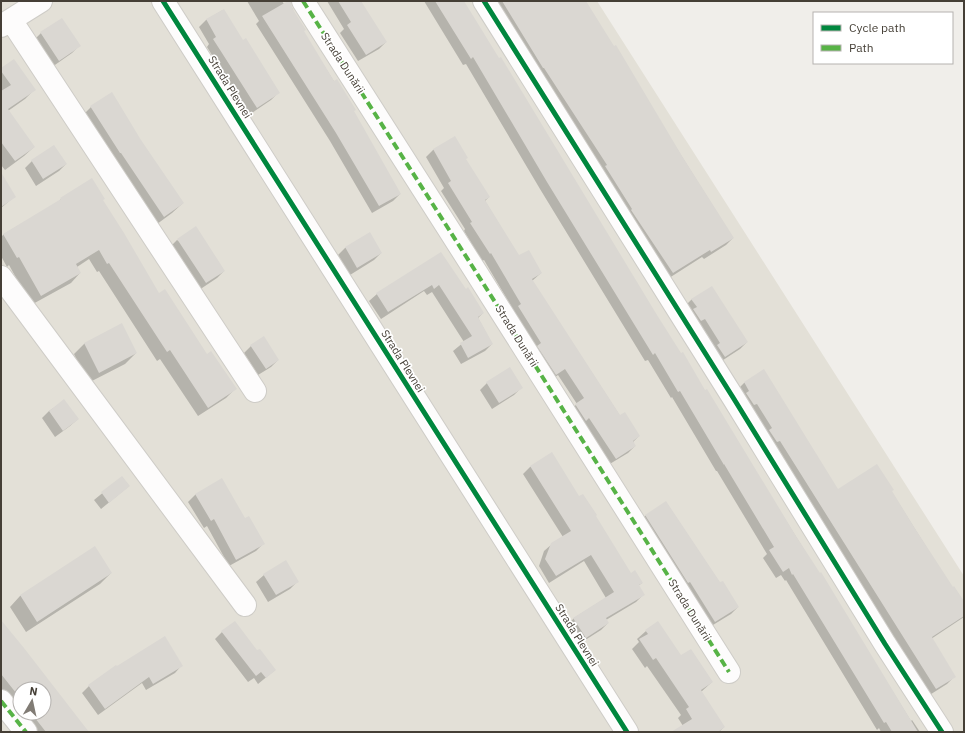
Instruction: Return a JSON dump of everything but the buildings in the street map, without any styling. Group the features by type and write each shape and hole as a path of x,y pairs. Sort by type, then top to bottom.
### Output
{"street":[{"path":"41,1 6,23 255,391"},
{"name":"Strada Plevnei","path":"163,1 626,732"},
{"name":"Strada Dunării","path":"303,1 729,672"},
{"path":"484,1 730,392 885,644 942,732"},
{"path":"1,277 245,605"},
{"path":"1,701 26,732"}],"shaded area":[{"path":"1,1 597,1 964,576 964,732 1,732"}],"marked path":[{"path":"303,1 729,672"},
{"path":"1,701 26,732"}],"cycle path":[{"path":"163,1 627,732"},
{"path":"484,1 734,399 885,644 942,732"}]}
